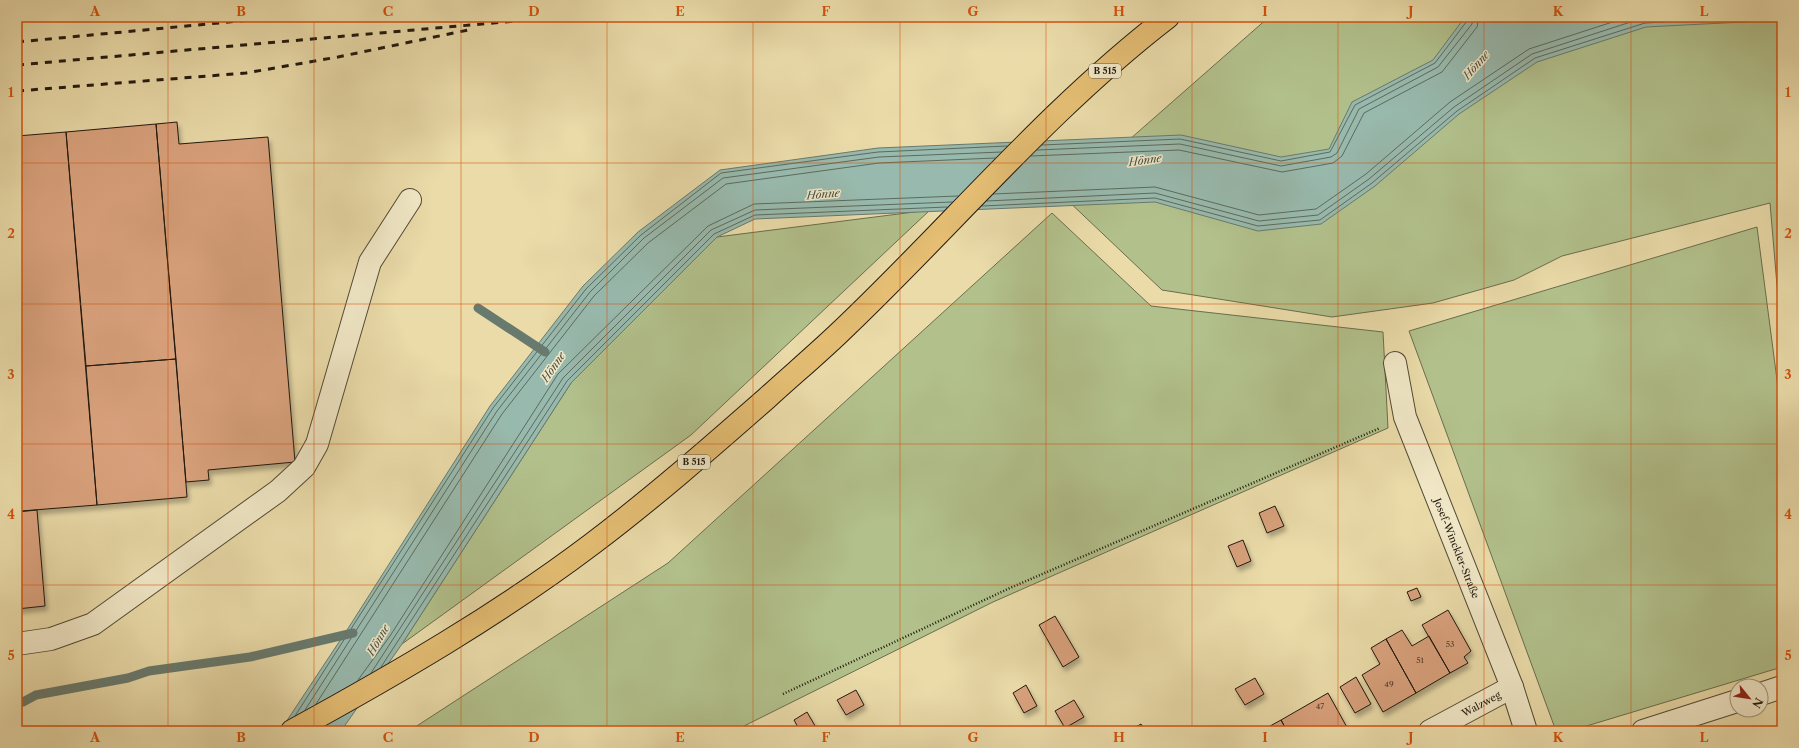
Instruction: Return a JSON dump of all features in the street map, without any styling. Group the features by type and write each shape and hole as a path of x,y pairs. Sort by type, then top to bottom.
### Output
{"main road":[{"name":"B 515","path":"292,731 390,678 476,624 591,545 694,462 838,333 1044,126 1148,32 1168,17"}],"street":[{"path":"17,644 51,640 93,624 278,491 304,467 317,444 370,262 410,200"},
{"name":"Josef-Winckler-Straße","path":"1395,363 1406,417 1512,687 1526,731"},
{"name":"Walzweg","path":"1430,731 1512,687"},
{"path":"1769,691 1782,687"},
{"path":"1643,731 1729,704"}],"path":[{"path":"783,694 1010,588 1406,417"}],"green space":[{"path":"1269,17 1782,17 1782,344 1770,203 1562,256 1514,280 1433,303 1332,317 1162,290 1064,197"},
{"path":"930,210 691,435 402,644 571,383 717,237"},
{"path":"1052,213 1151,306 1383,332 1388,428 993,602 734,731 409,731 668,563"},
{"path":"1757,227 1782,418 1782,667 1746,678 1729,678 1729,683 1570,731 1556,731 1409,331"}],"water":[{"name":"Hönne","path":"1465,17 1782,17 1782,20 1646,27 1537,62 1459,114 1375,186 1321,224 1258,231 1155,202 755,219 717,237 571,383 402,644 341,731 280,731 347,630 490,406 583,286 638,232 720,170 878,148 1181,135 1281,157 1329,149 1352,102 1433,60"}],"building":[{"path":"177,122 179,144 268,137 295,462 208,470 209,480 186,482 156,124"},
{"path":"156,124 176,359 86,366 66,132"},
{"path":"66,132 97,505 21,511 17,465 17,136"},
{"path":"176,359 187,497 97,505 86,366"},
{"path":"17,465 21,511 17,512"},
{"path":"1275,506 1284,526 1267,533 1259,513"},
{"path":"37,510 45,606 17,609 17,512"},
{"path":"1243,540 1251,561 1237,567 1228,546"},
{"path":"1417,588 1421,597 1411,601 1407,592"},
{"path":"1448,610 1471,651 1464,657 1468,663 1450,673 1422,625"},
{"path":"1055,616 1079,657 1063,667 1039,625"},
{"path":"1402,630 1412,646 1429,636 1450,673 1416,693 1386,639"},
{"path":"1386,639 1416,693 1383,712 1362,675 1380,664 1371,648"},
{"path":"1356,677 1371,704 1355,713 1340,687"},
{"path":"1255,678 1264,694 1245,705 1235,689"},
{"path":"1026,685 1037,706 1024,713 1013,693"},
{"path":"856,690 864,705 846,715 837,700"},
{"path":"1328,693 1349,731 1287,731 1281,720"},
{"path":"1074,700 1084,717 1065,728 1055,711"},
{"path":"807,712 818,731 800,731 794,720"},
{"path":"1281,720 1287,731 1261,731"},
{"path":"1141,724 1145,731 1129,731"}],"waterway":[{"path":"478,308 545,352"},
{"path":"17,701 23,702 36,695 128,678 149,671 250,657 353,633"}],"railway":[{"path":"17,42 282,17"},
{"path":"17,65 561,17"},
{"path":"17,91 246,73 338,57 473,29"}]}
